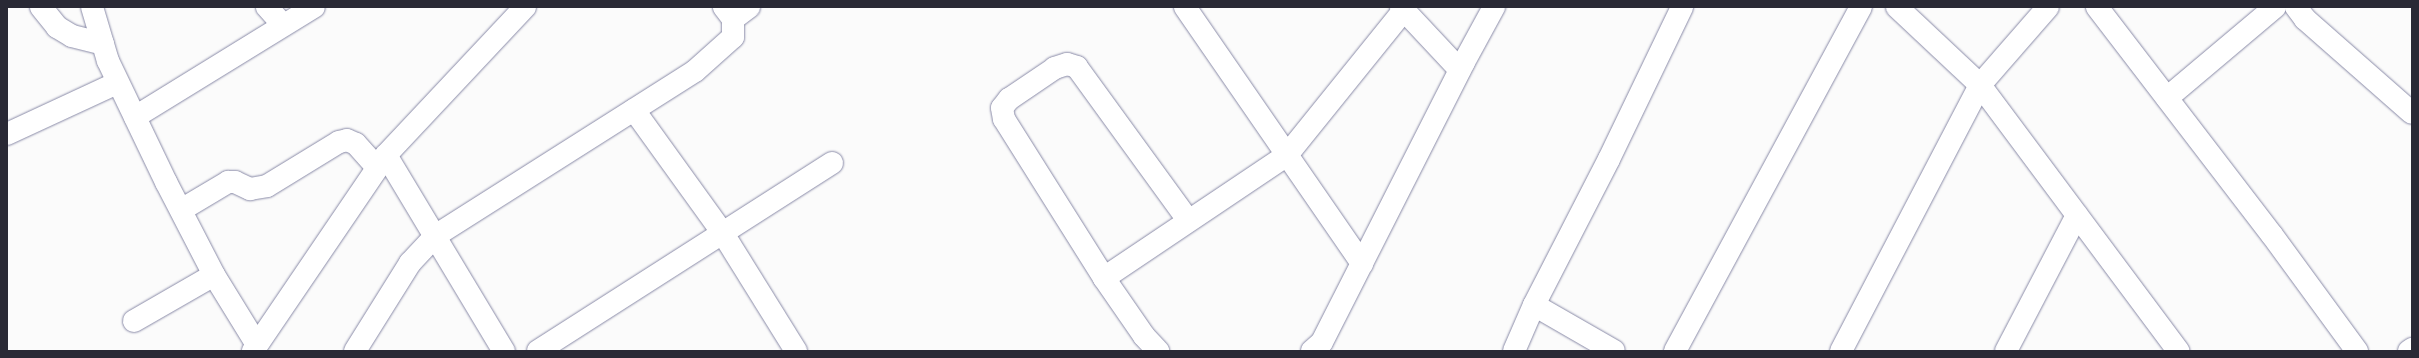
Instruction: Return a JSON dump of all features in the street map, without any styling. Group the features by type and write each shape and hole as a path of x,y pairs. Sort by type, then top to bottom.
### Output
{"street":[{"path":"41,7 57,27 72,36 103,44"},
{"path":"92,7 117,83 136,117 214,275 255,348 381,161 514,12"},
{"path":"267,7 283,25"},
{"path":"136,117 314,7"},
{"path":"1185,7 1362,264"},
{"path":"1312,351 1322,342 1460,70 1494,7"},
{"path":"1514,351 1534,305 1609,159 1682,7"},
{"path":"1675,351 1861,7"},
{"path":"1897,7 1980,85 2178,351"},
{"path":"1842,351 1980,85 2048,7"},
{"path":"2097,7 2272,235 2357,351"},
{"path":"2167,98 2275,7"},
{"path":"2296,7 2305,19 2412,113"},
{"path":"1104,278 1188,220 1287,155 1402,8 1460,70"},
{"path":"355,351 410,263 435,236 695,71 733,37 736,11"},
{"path":"1158,351 1144,336 1104,278 1004,119 1002,108 1009,99 1055,68 1066,64 1077,67 1188,220"},
{"path":"7,134 117,83"},
{"path":"634,110 722,232 796,351"},
{"path":"181,210 228,182 235,182 250,189 267,186 338,142 347,140 356,144 381,161 435,236 504,351"},
{"path":"538,351 832,163"},
{"path":"2006,351 2077,215"},
{"path":"134,321 214,275"},
{"path":"1534,305 1614,351"}]}
